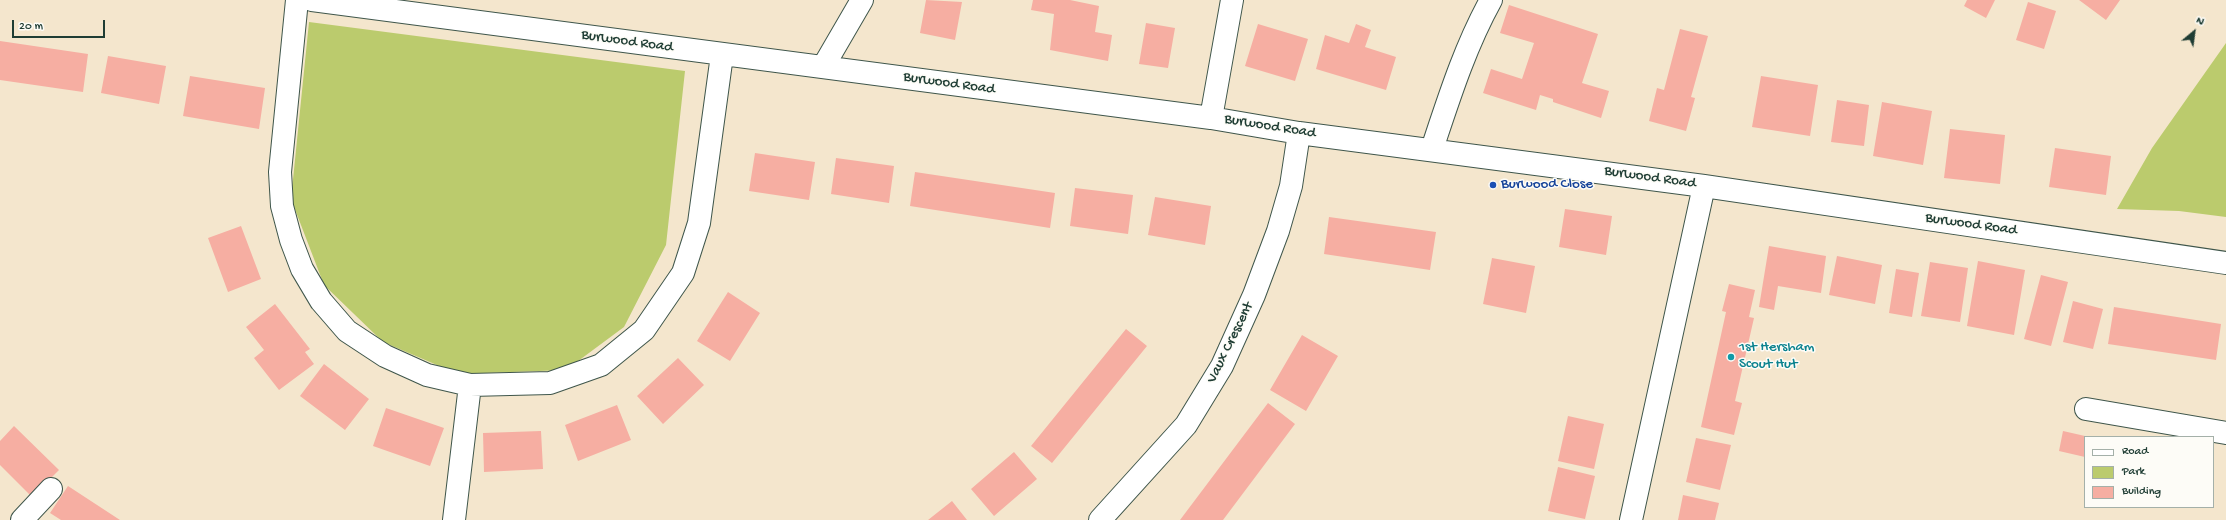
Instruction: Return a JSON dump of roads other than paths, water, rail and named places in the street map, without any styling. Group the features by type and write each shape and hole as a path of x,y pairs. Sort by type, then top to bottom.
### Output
{"street":[{"path":"297,0 280,172 282,206 291,240 302,269 321,301 347,331 385,356 427,375 470,385 550,383 601,365 644,330 683,273 699,223 722,55"},
{"name":"Burwood Road","path":"312,0 1211,118 1299,133 1432,149 1704,186 2226,263"},
{"path":"823,67 862,0"},
{"path":"1211,118 1232,0"},
{"path":"1432,149 1459,70 1480,20 1491,0"},
{"name":"Vaux Crescent","path":"1100,520 1186,425 1222,366 1254,295 1278,231 1291,186 1299,133"},
{"path":"1631,520 1704,186"},
{"path":"454,520 470,385"},
{"path":"2086,409 2226,433"},
{"path":"22,520 51,489"}],"place":[{"name":"Burwood Close","path":"1493,185"},
{"name":"1st Hersham Scout Hut","path":"1731,357"}]}
